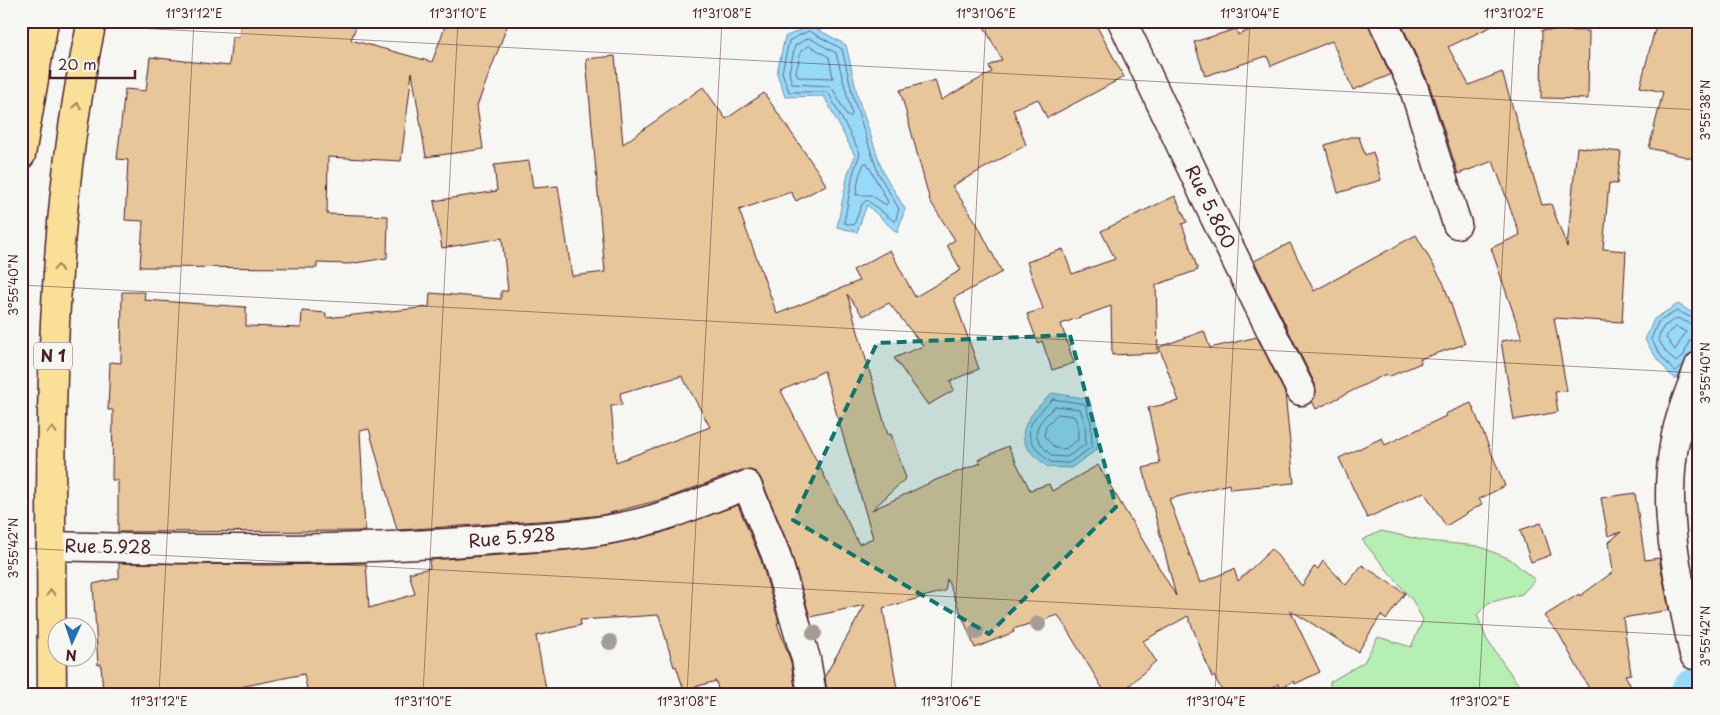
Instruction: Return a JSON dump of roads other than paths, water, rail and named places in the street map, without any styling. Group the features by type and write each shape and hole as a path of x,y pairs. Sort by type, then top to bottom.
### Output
{"highway":[{"path":"21,155 44,21"},
{"name":"N 1","path":"52,694 51,546 55,300 66,175 92,21"}],"street":[{"name":"Rue 5.860","path":"1122,21 1214,216 1301,391"},
{"path":"1383,21 1414,89 1458,224"},
{"path":"1694,655 1675,565 1669,508 1671,468 1676,434 1699,366"},
{"name":"Rue 5.928","path":"51,546 153,548 405,546 574,533 622,527 677,511 747,485 776,555 806,660 812,694"}],"water":[{"path":"810,25 846,45 858,98 883,172 905,209 897,233 867,205 857,232 837,227 848,173 855,156 824,96 785,97 777,73 785,37"},
{"path":"1678,304 1699,317 1695,360 1675,380 1657,359 1645,340 1654,319"},
{"path":"1052,393 1089,399 1096,421 1098,449 1071,468 1048,467 1031,453 1024,439 1024,432 1030,417"}]}
